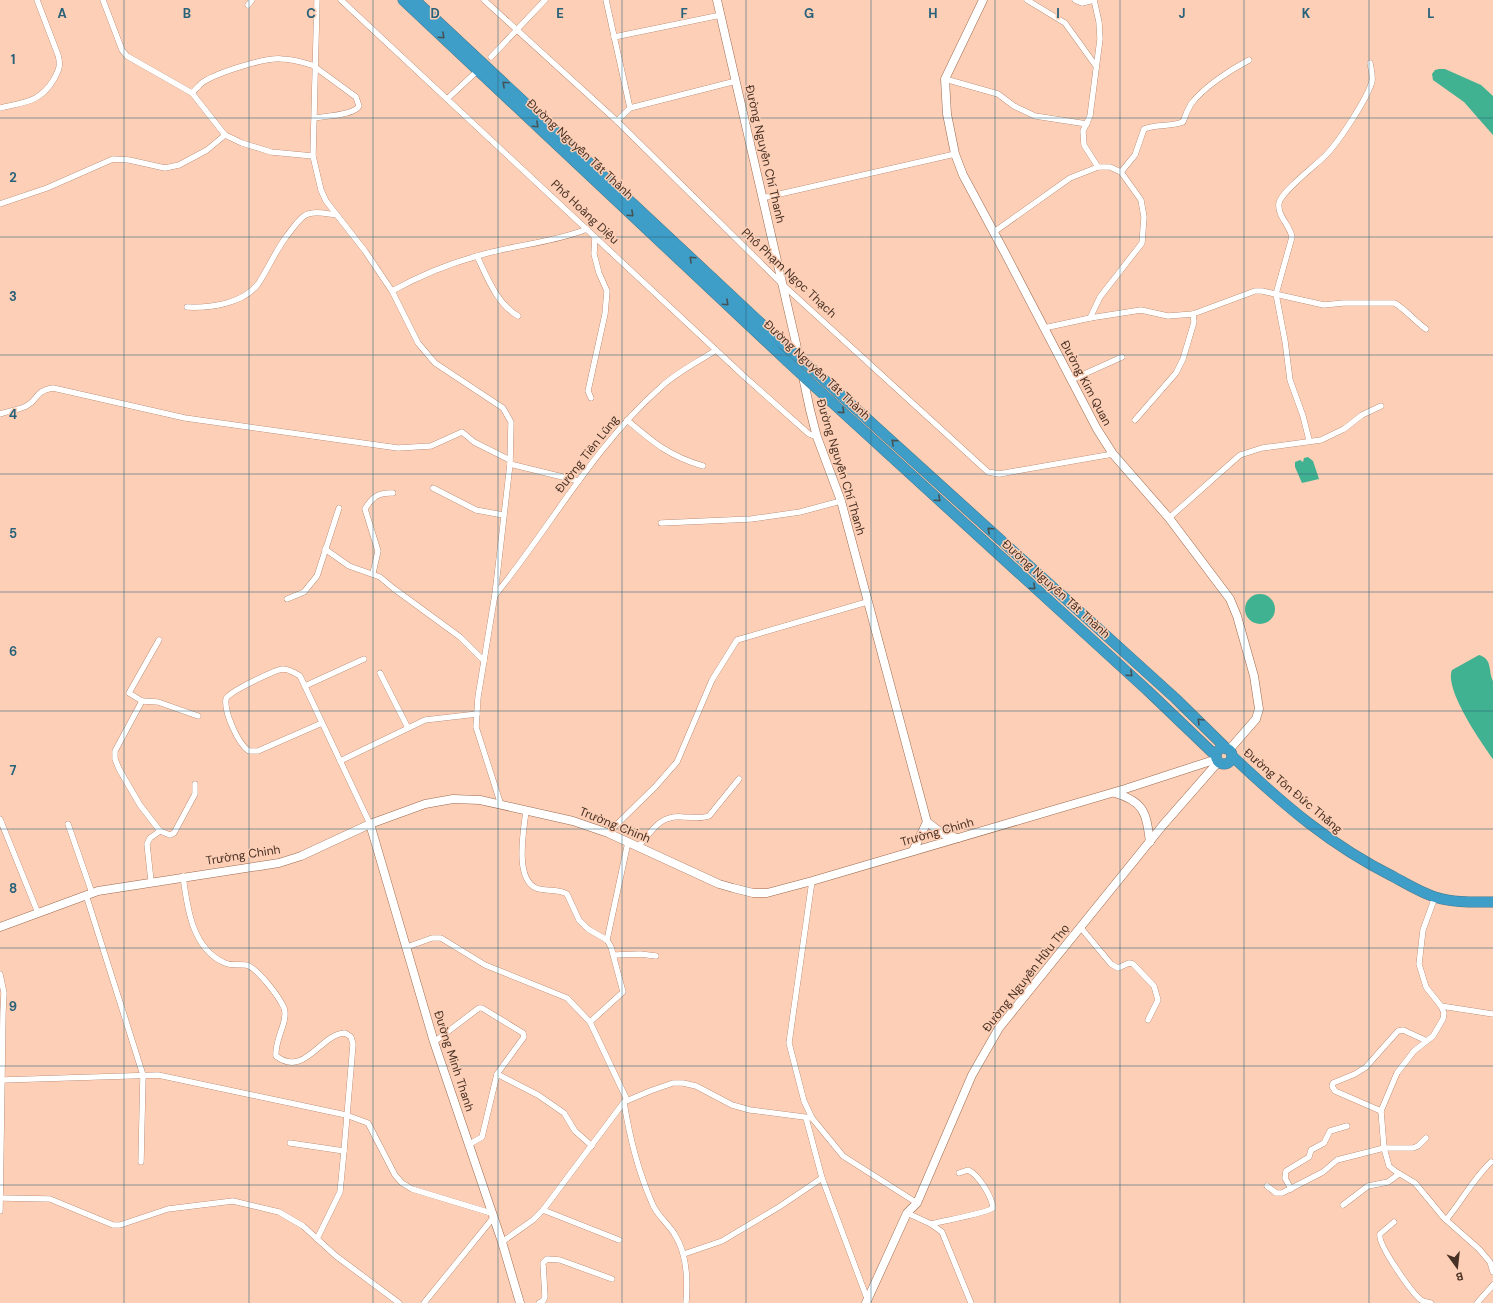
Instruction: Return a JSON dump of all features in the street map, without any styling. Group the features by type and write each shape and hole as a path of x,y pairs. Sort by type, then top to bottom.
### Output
{"highway":[{"name":"Đường Nguyễn Tất Thành","path":"403,0 787,361 1147,690 1217,759"},
{"name":"Đường Nguyễn Tất Thành","path":"415,0 782,343 1175,698 1229,752"},
{"path":"1217,759 1227,763 1229,752"},
{"name":"Đường Tôn Đức Thắng","path":"1229,752 1301,818 1339,847 1372,866 1435,897 1458,901 1493,902"}],"main road":[{"name":"Đường Nguyễn Chí Thanh","path":"717,0 817,437 841,501 927,822"},
{"name":"Đường Kim Quan","path":"983,0 945,79 947,114 955,154 963,175 1096,429 1113,454 1169,518 1230,599 1247,648 1254,676 1258,714 1247,731 1229,752"},
{"name":"Trường Chinh","path":"0,927 89,894 151,881 279,863 301,856 370,824 425,804 454,799 480,800 573,821 608,833 719,884 753,893 767,893 961,838 1217,759"},
{"name":"Đường Nguyễn Hữu Thọ","path":"868,1302 907,1213 917,1203 972,1075 999,1028 1217,759"},
{"path":"1114,792 1131,798 1141,808 1147,822 1150,842"},
{"path":"913,851 927,822 943,834 961,838"},
{"name":"Đường Minh Thanh","path":"370,824 434,1042 502,1242 520,1303"}],"street":[{"path":"0,108 28,102 40,96 47,91 59,70 60,64 58,55 36,0"},
{"path":"103,0 122,50 127,56 192,93 225,135 242,143 271,152 313,156"},
{"path":"248,5 252,0"},
{"path":"317,0 313,156 321,190 326,201 392,291 418,344 435,364 503,408 511,422 510,462 503,515 496,594 484,661 476,727 501,805"},
{"name":"Phố Hoàng Diệu","path":"341,0 716,350 809,434 817,437"},
{"name":"Phố Phạm Ngọc Thạch","path":"484,0 617,121 782,284 988,472 999,474 1113,454"},
{"path":"491,57 545,0"},
{"path":"606,0 630,108"},
{"path":"1027,0 1065,23 1096,66"},
{"path":"1075,0 1082,3 1094,0 1100,31 1090,116 1084,131 1084,146 1098,167"},
{"path":"614,37 721,15"},
{"path":"192,93 202,83 246,65 283,58 315,67 356,97 359,102 358,109 355,111 315,118"},
{"path":"1121,172 1135,155 1144,130 1151,126 1183,122 1191,104 1212,84 1232,69 1249,60"},
{"path":"1309,440 1303,416 1290,380 1285,341 1276,294 1292,237 1279,208 1280,201 1298,181 1327,154 1357,112 1368,94 1373,79 1370,63"},
{"path":"447,99 474,74"},
{"path":"945,79 998,94 1006,98 1014,106 1035,116 1087,124"},
{"path":"617,121 630,108 736,81"},
{"path":"0,204 47,188 113,159 165,168 179,165 207,150 225,135"},
{"path":"762,198 955,154"},
{"path":"994,232 1043,199 1061,183 1098,167 1110,167 1121,172 1141,200 1144,217 1142,244 1100,297 1090,318"},
{"path":"187,308 215,306 241,298 250,293 257,285 277,250 305,216 319,213 337,215"},
{"path":"392,291 414,278 477,256 570,235 587,229"},
{"path":"591,398 588,391 605,314 607,291 599,272 594,254 595,237"},
{"path":"477,256 502,303 509,311 518,316"},
{"path":"1044,328 1090,318 1142,310 1168,316 1193,314 1255,291 1276,294 1324,305 1343,303 1400,304 1410,317 1426,329"},
{"path":"1135,420 1176,373 1183,359 1194,322 1193,314"},
{"name":"Đường Tiên Lũng","path":"496,594 579,481 627,420 662,386 716,350"},
{"path":"1071,380 1122,357"},
{"path":"0,414 29,405 37,394 44,389 53,388 185,418 398,448 436,444 462,432 474,442 510,462 579,481"},
{"path":"1169,518 1240,455 1262,448 1309,440 1321,440 1381,406"},
{"path":"627,420 668,452 682,459 703,466"},
{"path":"433,488 476,510 503,515"},
{"path":"373,573 378,551 365,509 375,496 384,492 393,493"},
{"path":"661,523 751,519 800,512 841,501"},
{"path":"287,599 304,592 311,585 316,576 339,508"},
{"path":"325,549 349,566 373,573 460,637 484,661"},
{"path":"608,833 655,787 677,762 712,680 737,640 867,602"},
{"path":"159,640 129,692 130,694 142,701 158,702 198,716"},
{"path":"305,686 364,659"},
{"path":"322,723 258,751 249,751 239,741 225,706 226,699 229,694 282,669 300,676 370,824"},
{"path":"380,673 408,728"},
{"path":"142,701 115,751 115,759 131,793 160,831 170,835 174,833 195,794 194,784"},
{"path":"340,761 425,720 477,714"},
{"path":"638,847 663,819 676,816 704,818 709,816 739,779"},
{"path":"526,811 521,859 528,880 534,887 539,889 567,894 579,920 588,929 607,940 615,955 623,992 590,1022"},
{"path":"0,819 38,913"},
{"path":"68,824 143,1075 141,1162"},
{"path":"151,881 147,844 150,838 160,831"},
{"path":"607,940 628,842"},
{"path":"183,876 188,914 200,940 209,950 226,964 246,965 257,971 284,1007 285,1017 275,1049 276,1056 281,1060 303,1060 335,1035 344,1033 351,1037 353,1044 340,1192 317,1239"},
{"path":"812,881 789,1043 809,1118 822,1178 868,1302"},
{"path":"1435,897 1423,930 1419,964 1426,987 1441,1006 1444,1013 1443,1019 1436,1032 1410,1055 1397,1073 1381,1111 1384,1148 1389,1166 1399,1174 1415,1183 1446,1220 1479,1249 1490,1262 1493,1272"},
{"path":"1081,928 1111,964 1118,968 1133,964 1154,986 1158,1000 1148,1020"},
{"path":"407,947 432,938 441,938 485,965 562,995 570,1001 590,1022 626,1101 628,1126 651,1202 675,1234 684,1254 686,1303"},
{"path":"615,955 640,954 656,956"},
{"path":"0,974 4,993 0,1211"},
{"path":"1441,1006 1493,1014"},
{"path":"434,1042 475,1009 482,1008 522,1031 524,1035 497,1074 482,1137 468,1145"},
{"path":"1381,1111 1335,1091 1332,1086 1333,1083 1355,1074 1366,1067 1398,1031 1403,1030 1427,1041"},
{"path":"497,1074 538,1095 564,1113 575,1131 592,1146"},
{"path":"2,1080 143,1075 174,1078 346,1115 368,1123 395,1175 412,1189 492,1215 424,1303"},
{"path":"502,1242 533,1220 543,1210 626,1101 673,1083 683,1083 696,1086 732,1105 750,1110 809,1118 843,1156 917,1203"},
{"path":"1291,1189 1285,1178 1286,1171 1309,1157 1311,1150 1324,1143 1330,1131 1347,1126"},
{"path":"1268,1186 1278,1194 1291,1189 1323,1172 1337,1160 1384,1148 1413,1148 1418,1146 1426,1138"},
{"path":"290,1143 344,1152"},
{"path":"1446,1220 1467,1193 1475,1178 1491,1162"},
{"path":"932,1224 985,1212 993,1208 989,1197 975,1175 968,1170 959,1173"},
{"path":"1343,1205 1368,1186 1388,1182 1399,1174"},
{"path":"684,1254 722,1241 779,1207 822,1178"},
{"path":"1,1198 50,1198 114,1225 120,1225 168,1209 240,1201 279,1212 299,1223 336,1256 399,1303"},
{"path":"543,1210 619,1240"},
{"path":"907,1213 932,1224 942,1232 970,1303"},
{"path":"1394,1222 1380,1234 1381,1242 1398,1270 1421,1300 1431,1303"},
{"path":"539,1303 543,1301 545,1297 543,1263 547,1259 560,1260 612,1279"},
{"path":"1476,1303 1493,1285"}],"shaded area":[{"path":"1445,69 1481,85 1493,96 1493,135 1464,102 1433,80 1432,74 1435,70"},
{"path":"1308,457 1313,461 1319,479 1302,483 1295,467 1295,462 1300,460 1303,462 1304,458"},
{"path":"1260,594 1271,598 1275,609 1271,620 1260,624 1249,620 1245,609 1249,598"},
{"path":"1479,655 1486,659 1493,681 1493,759 1480,741 1458,702 1453,690 1451,679 1452,670"}]}
